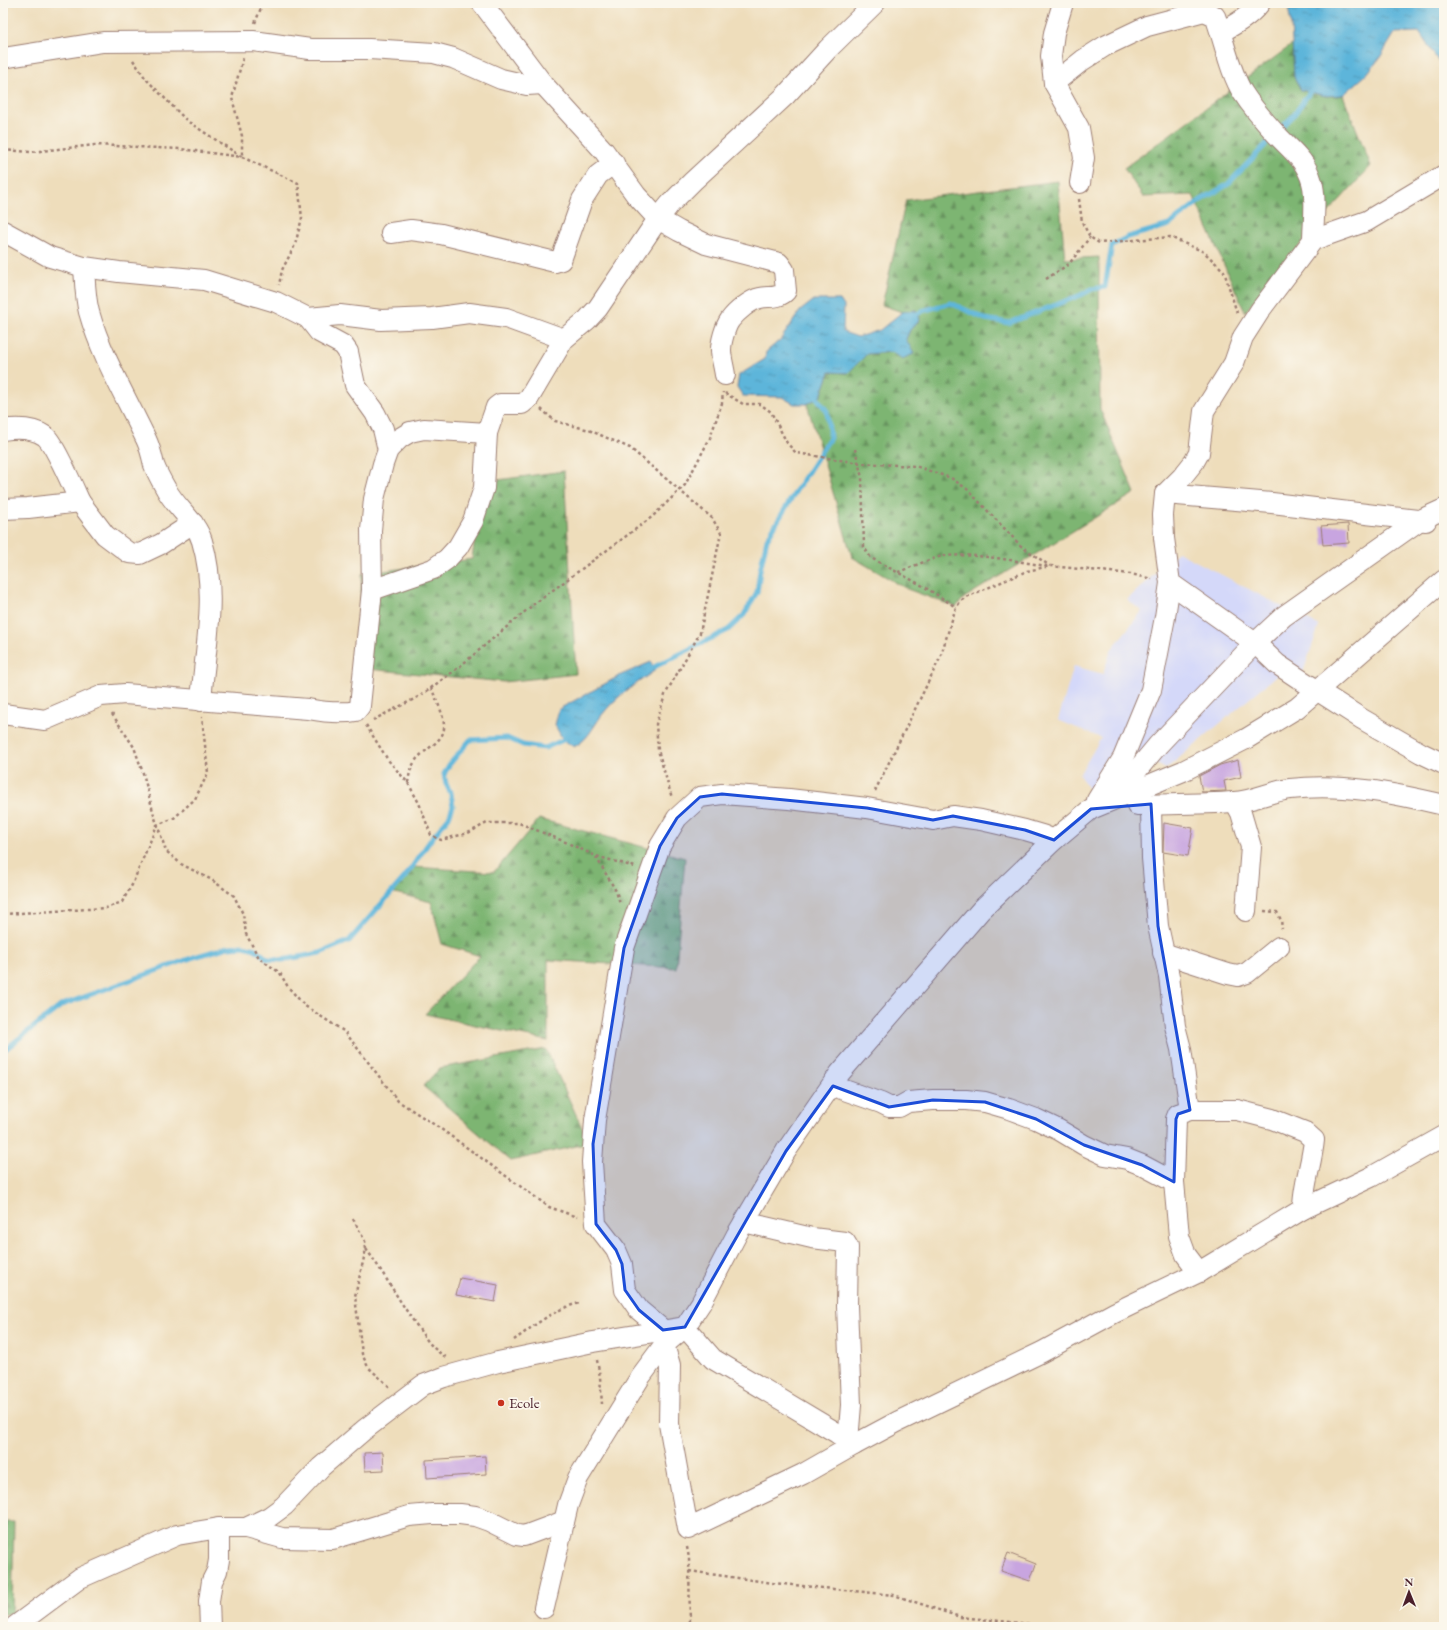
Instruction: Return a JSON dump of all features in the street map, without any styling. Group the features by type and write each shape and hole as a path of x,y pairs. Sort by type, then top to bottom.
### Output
{"street":[{"path":"482,3 543,84 614,163 636,195 658,219 679,232 706,244 779,263 784,270 786,291 783,295 758,298 744,307 730,321 722,340 721,350 724,383"},
{"path":"372,590 433,569 447,559 458,547 473,521 484,488 487,433 496,407 500,404 522,404 529,398 564,339 587,320 598,308 658,219 693,181 785,96 828,49 875,3"},
{"path":"1063,3 1054,33 1051,56 1054,83 1078,128 1084,158 1080,183"},
{"path":"1221,32 1236,24 1254,11 1260,3"},
{"path":"1054,83 1083,60 1105,46 1147,26 1204,12 1215,16 1236,81 1244,95 1276,134 1296,152 1306,167 1312,182 1314,193 1313,240"},
{"path":"3,58 103,42 247,41 310,49 369,49 434,53 452,58 501,79 527,85 543,84"},
{"path":"391,233 411,230 441,234 555,262 561,260 582,200 598,175 614,163"},
{"path":"1099,805 1123,758 1151,690 1170,583 1164,538 1163,515 1165,494 1182,478 1199,453 1201,423 1204,411 1234,363 1243,337 1261,309 1313,240 1367,221 1444,176"},
{"path":"3,232 50,257 84,267 119,272 204,280 276,302 308,318 319,332 342,345 348,352 355,384 375,413 383,429 388,450"},
{"path":"84,267 86,297 89,312 104,351 147,441 155,467 167,491 193,523 205,551 210,607 200,701"},
{"path":"308,318 340,314 381,320 432,318 469,313 506,318 564,339"},
{"path":"3,430 14,428 32,430 46,437 80,502 105,535 128,553 140,554 160,544 193,523"},
{"path":"3,714 45,720 100,696 125,694 200,701 308,708 323,712 345,713 361,718 360,706 372,590 372,522 376,492 388,450 400,438 410,432 424,429 487,433"},
{"path":"1165,494 1272,503 1444,524"},
{"path":"3,509 28,508 80,502"},
{"path":"246,1528 269,1518 284,1506 321,1467 364,1430 423,1385 468,1370 593,1342 663,1338 685,1327 700,1304 744,1222 786,1151 840,1073 981,910 1054,840 1099,805 1133,774 1158,745 1255,643 1284,616 1420,520 1444,509"},
{"path":"1099,805 1183,771 1246,739 1297,708 1444,580"},
{"path":"1170,583 1255,643 1277,664 1317,691 1362,720 1444,764"},
{"path":"1099,805 1235,802 1252,800 1290,789 1325,788 1370,790 1444,805"},
{"path":"1054,840 1025,830 981,820 953,816 933,820 867,808 789,799 722,794 700,797 677,818 664,839 624,948 595,1120 592,1162 596,1224 616,1250 622,1264 625,1290 639,1310 663,1338 670,1365 669,1424 688,1528 803,1474 851,1443 1042,1352 1114,1313 1199,1272 1303,1209 1371,1177 1444,1136"},
{"path":"1235,802 1241,813 1252,847 1246,911"},
{"path":"1151,804 1152,858 1158,926 1169,976 1190,1110"},
{"path":"1163,953 1238,976 1247,973 1279,947"},
{"path":"832,1086 889,1107 899,1107 908,1102 966,1100 985,1102 1003,1107 1036,1119 1105,1155 1126,1159 1142,1165 1174,1182"},
{"path":"1199,1272 1186,1255 1179,1236 1174,1182 1176,1119 1178,1114 1190,1110 1237,1110 1272,1119 1305,1132 1314,1140 1303,1196 1303,1209"},
{"path":"744,1222 812,1238 845,1242 848,1246 847,1306 851,1443"},
{"path":"685,1327 713,1359 851,1443"},
{"path":"544,1608 568,1505 578,1478 663,1338"},
{"path":"14,1627 80,1578 177,1535 219,1528 246,1528 282,1538 313,1540 333,1539 409,1516 460,1514 475,1516 489,1521 517,1535 524,1536 564,1521"},
{"path":"210,1627 209,1601 212,1581 217,1571 219,1560 219,1528"}],"path":[{"path":"242,157 242,136 232,98 247,41 263,3"},
{"path":"121,42 146,79 187,121 242,157 298,184 302,218 295,245 282,270 276,302"},
{"path":"3,150 31,152 96,145 180,149 242,157"},
{"path":"1080,183 1079,205 1082,222 1090,238 1099,243 1170,237 1204,252 1224,271 1243,337"},
{"path":"1046,279 1069,264 1090,238"},
{"path":"724,383 743,404 760,404 771,412 787,443 796,453 859,463 915,466 951,478 967,489 1021,546 1050,566"},
{"path":"651,871 596,856 519,823 487,823 468,833 440,840 431,835 419,803 408,783 388,760 361,718 420,696 458,668 534,604 652,517 685,485 710,438 722,403 724,383"},
{"path":"529,398 555,421 589,430 630,448 712,518 721,533 700,633 665,695 656,724 658,750 677,818"},
{"path":"856,449 862,478 864,547 871,558 923,586 956,607"},
{"path":"898,572 943,556 969,556 1131,574 1170,583"},
{"path":"867,808 940,658 956,607 964,598 1027,571 1050,566"},
{"path":"408,783 410,769 417,759 442,736 445,726 431,688"},
{"path":"100,696 134,747 166,851 181,864 212,880 234,896 243,914 246,934 259,958 280,973 288,987 305,1006 345,1032 398,1102 447,1133 549,1207 596,1224"},
{"path":"3,914 106,908 122,902 132,885 157,825 174,818 196,799 208,773 200,701"},
{"path":"596,856 616,891 631,930"},
{"path":"1246,911 1277,912 1281,920 1282,933 1279,947"},
{"path":"353,1219 366,1241 366,1249 355,1296 362,1354 368,1367 404,1399"},
{"path":"366,1249 378,1265 403,1306 435,1351 468,1370"},
{"path":"513,1340 557,1311 570,1305 580,1303"},
{"path":"593,1342 600,1377 602,1410"},
{"path":"688,1528 686,1543 689,1571 690,1627"},
{"path":"689,1571 894,1596 960,1617 1040,1625 1044,1627"}],"highlighted area":[{"path":"722,794 867,808 933,820 953,816 1025,830 1054,840 1091,809 1151,804 1158,926 1190,1110 1178,1114 1176,1119 1174,1182 1142,1165 1084,1145 1036,1119 985,1102 933,1100 889,1107 833,1086 786,1151 685,1327 663,1330 639,1310 625,1290 622,1264 616,1250 596,1224 593,1144 624,948 660,846 677,818 700,797"}],"shaded area":[{"path":"1178,552 1319,626 1300,681 1282,671 1166,769 1143,757 1098,801 1079,775 1101,738 1058,720 1074,666 1103,674 1111,650 1142,611 1127,600"}],"green space":[{"path":"1293,44 1294,77 1301,90 1326,96 1343,95 1371,166 1313,229 1245,312 1193,195 1143,197 1124,168"},
{"path":"1058,181 1065,259 1099,257 1100,409 1135,493 964,598 956,607 907,589 852,557 807,404 821,396 830,372 848,373 866,354 892,352 906,339 910,330 920,320 916,310 902,312 882,305 906,200"},
{"path":"564,471 576,674 504,682 357,668 362,574 472,559 483,482"},
{"path":"539,819 685,858 676,968 548,960 548,1041 425,1014 480,956 442,944 431,902 391,892 412,867 494,872"},
{"path":"546,1049 589,1143 511,1161 423,1086 440,1068"},
{"path":"3,1522 14,1522 12,1614 3,1614"}],"water":[{"path":"1285,3 1444,3 1444,70 1419,32 1395,33 1379,59 1366,75 1343,95 1326,96 1301,90 1294,77 1291,24 1288,7"},
{"path":"814,300 840,300 844,306 843,332 858,337 880,330 902,312 916,310 920,319 910,330 906,339 914,354 902,359 892,352 867,354 848,373 830,372 821,396 807,404 794,404 782,397 743,396 737,387 739,375 765,359 766,352 781,339 800,311"},
{"path":"651,662 654,671 611,704 592,730 580,743 574,747 563,740 555,725 559,709 621,675"}],"building":[{"path":"1348,524 1349,543 1323,545 1321,526"},
{"path":"1238,760 1241,777 1224,781 1226,791 1202,792 1199,776 1220,765"},
{"path":"1164,823 1193,828 1188,856 1163,852"},
{"path":"460,1278 498,1285 495,1302 456,1295"},
{"path":"383,1452 384,1470 365,1471 364,1453"},
{"path":"485,1456 486,1474 427,1478 426,1460"},
{"path":"1008,1553 1036,1564 1030,1581 1001,1571"}],"waterway":[{"path":"1279,130 1293,116 1314,86"},
{"path":"913,317 922,311 951,303 985,319 1009,323 1081,295 1092,289 1105,287 1112,245 1128,237 1169,225 1201,200 1227,185 1274,136"},
{"path":"648,670 728,630 744,615 757,592 767,539 830,438 827,411 814,394"},
{"path":"3,1051 62,1005 194,957 228,947 244,946 255,949 268,959 282,960 320,953 349,941 405,877 432,838 449,817 453,806 451,794 446,784 444,774 449,765 470,740 507,738 523,745 545,748 567,737"}],"place":[{"name":"Ecole","path":"501,1403"}]}
